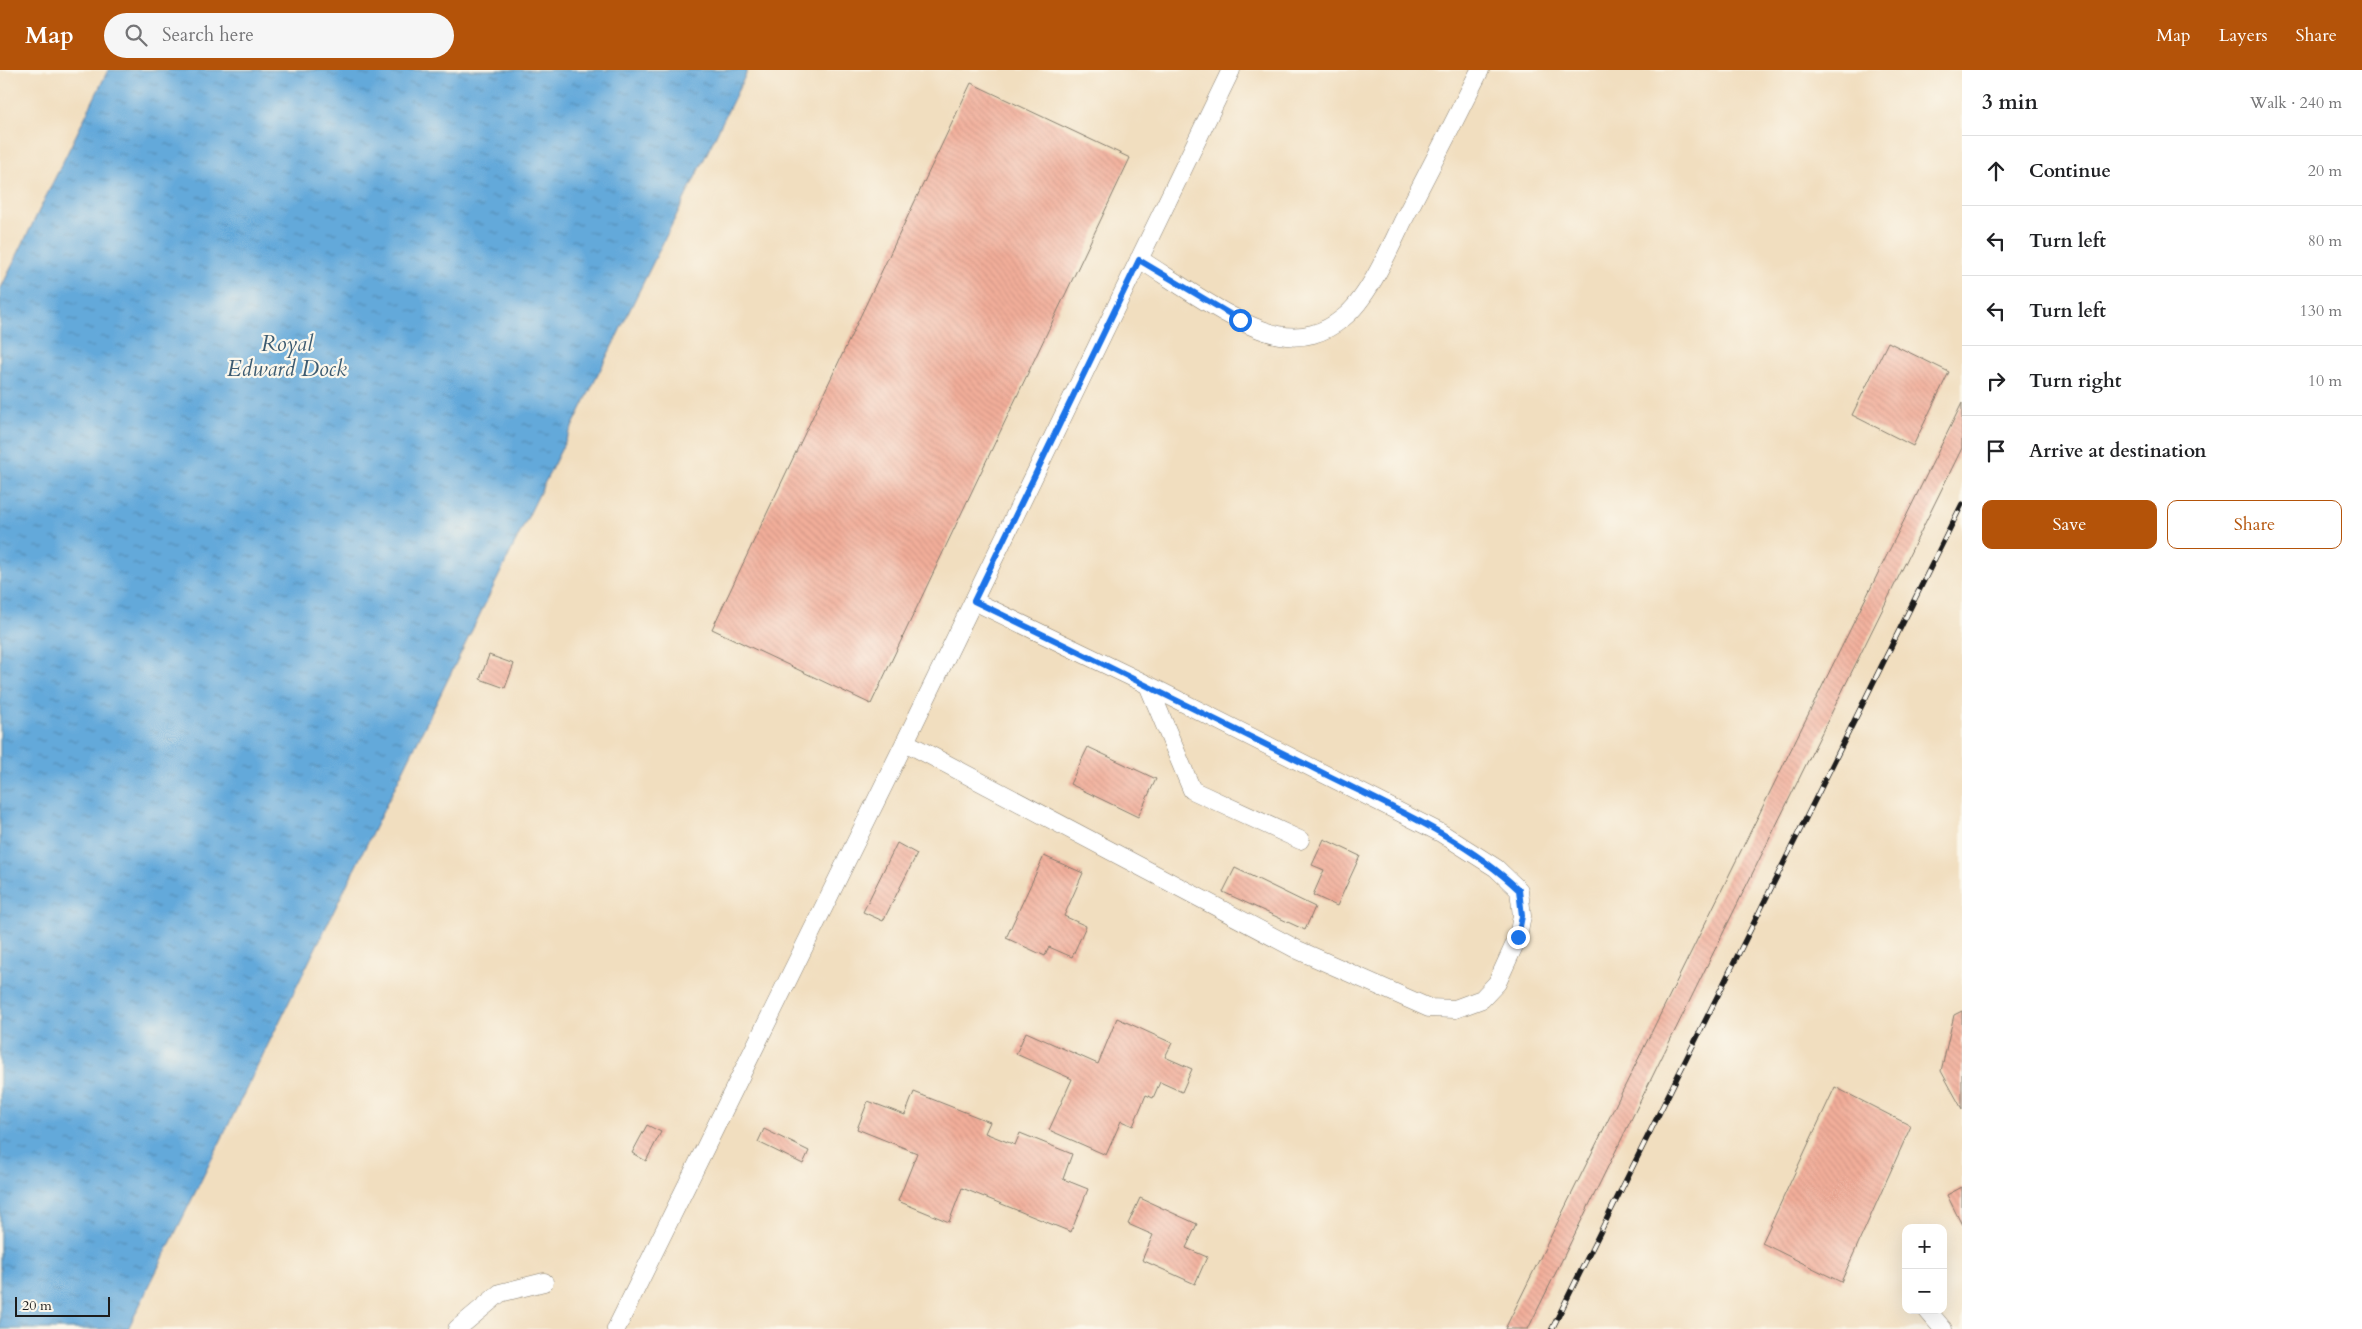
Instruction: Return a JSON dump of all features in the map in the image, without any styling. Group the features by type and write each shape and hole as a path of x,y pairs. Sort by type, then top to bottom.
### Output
{"lane":[{"path":"616,1329 974,601 1231,70"},
{"path":"1139,260 1240,320 1261,330 1300,337 1328,328 1344,318 1358,304 1385,257 1480,70"},
{"path":"905,742 1298,950 1429,1008 1455,1009 1482,999 1496,983 1518,937 1522,916 1519,890 1496,868 1441,833 974,601"},
{"path":"1148,686 1192,790 1300,840"},
{"path":"457,1329 500,1293 544,1282"},
{"path":"1930,1314 1943,1329"}],"water":[{"name":"Royal Edward Dock","path":"108,70 748,70 128,1329 0,1329 0,290"}],"building":[{"path":"971,83 1130,158 871,704 712,629"},
{"path":"1888,342 1949,372 1913,446 1852,415"},
{"path":"1962,403 1962,448 1528,1329 1505,1329"},
{"path":"489,655 514,664 505,688 480,679"},
{"path":"1088,747 1156,779 1138,817 1070,784"},
{"path":"1324,839 1360,856 1337,906 1313,895 1324,870 1312,865"},
{"path":"897,843 917,854 883,921 863,912"},
{"path":"1044,856 1083,873 1064,916 1086,926 1072,957 1049,947 1045,956 1006,938"},
{"path":"1235,868 1315,907 1305,930 1223,892"},
{"path":"1962,1011 1962,1109 1941,1071 1954,1015"},
{"path":"1117,1018 1172,1043 1165,1057 1192,1069 1182,1092 1160,1082 1153,1098 1146,1095 1133,1126 1121,1121 1106,1155 1049,1130 1072,1079 1016,1054 1026,1032 1098,1064"},
{"path":"1835,1087 1911,1126 1841,1282 1762,1243"},
{"path":"914,1092 990,1122 985,1133 1015,1145 1020,1133 1072,1154 1063,1179 1088,1189 1071,1232 962,1188 949,1222 898,1201 917,1153 857,1129 868,1101 905,1115"},
{"path":"647,1125 661,1132 646,1161 632,1153"},
{"path":"764,1129 809,1151 803,1164 758,1142"},
{"path":"1962,1187 1962,1225 1947,1195"},
{"path":"1140,1198 1197,1224 1186,1248 1207,1257 1195,1284 1142,1260 1153,1235 1128,1224"}],"railway":[{"path":"1552,1329 1962,504"}],"route":[{"path":"1240,320 1139,260 974,601 1441,833 1496,868 1519,890 1522,916 1518,937"}]}
